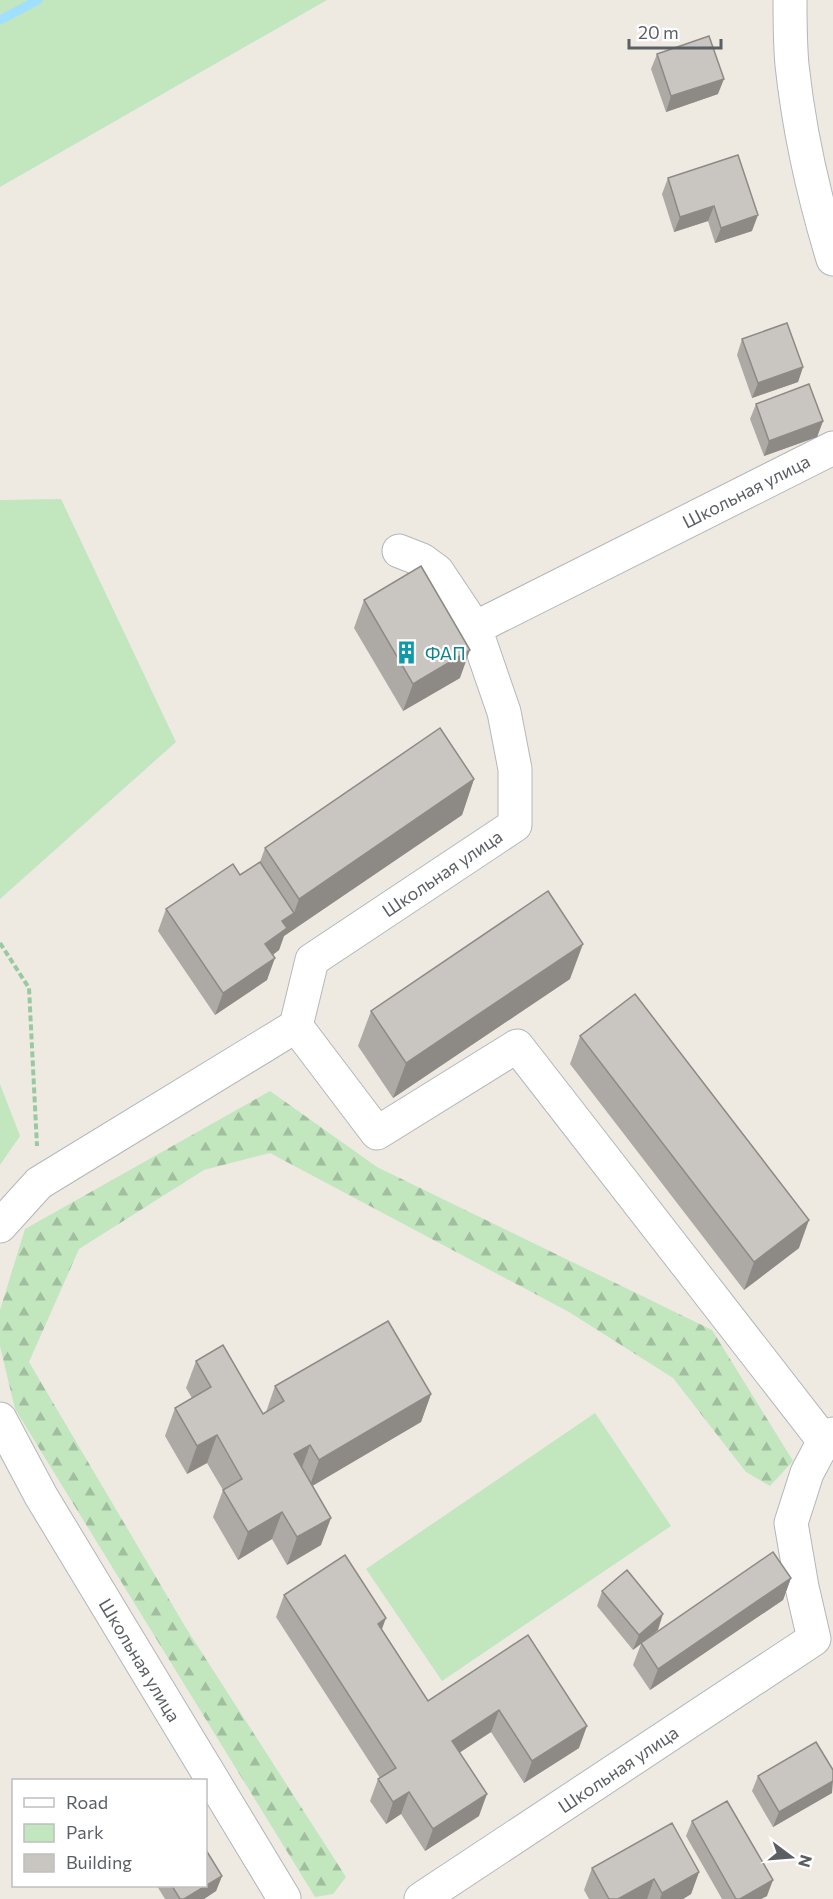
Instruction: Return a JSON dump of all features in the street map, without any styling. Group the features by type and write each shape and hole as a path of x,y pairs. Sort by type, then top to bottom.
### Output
{"street":[{"path":"790,0 792,64 803,137 833,259"},
{"name":"Школьная улица","path":"296,1026 312,960 515,825 515,769 504,712 475,628 833,448"},
{"path":"399,551 422,560 437,571 475,628"},
{"path":"0,1226 39,1183 296,1026 377,1133 517,1046 828,1437"},
{"name":"Школьная улица","path":"0,1419 47,1506 284,1899"},
{"name":"Школьная улица","path":"422,1899 814,1639 802,1587 792,1523 807,1473 828,1437"}],"path":[{"path":"0,943 29,988 39,1183"}],"green space":[{"path":"0,0 327,0 0,187"},
{"path":"61,499 176,742 0,899 0,500"},
{"path":"0,1084 20,1136 0,1165"},
{"path":"270,1091 377,1167 712,1330 793,1461 770,1486 746,1472 673,1378 569,1312 270,1153 204,1170 79,1249 29,1362 186,1628 346,1877 333,1894 315,1897 15,1409 0,1346 0,1310 25,1229"},
{"path":"595,1413 671,1526 442,1681 366,1569"}],"building":[{"path":"709,36 724,79 671,96 657,54"},
{"path":"738,155 758,215 721,228 714,206 680,217 668,178"},
{"path":"787,323 803,367 758,383 742,339"},
{"path":"809,384 823,421 769,441 756,404"},
{"path":"421,566 470,650 413,684 364,600"},
{"path":"440,728 474,779 299,899 265,848"},
{"path":"260,862 294,913 282,921 287,928 265,944 275,958 223,993 166,909 233,864 240,875"},
{"path":"548,891 583,944 406,1063 371,1011"},
{"path":"635,994 809,1220 754,1262 580,1036"},
{"path":"388,1321 431,1394 319,1460 310,1445 294,1454 331,1518 297,1537 282,1512 248,1532 223,1490 242,1479 217,1435 197,1446 175,1408 211,1387 196,1361 223,1345 263,1414 284,1401 275,1386"},
{"path":"773,1552 791,1578 658,1669 641,1643"},
{"path":"345,1555 386,1618 378,1624 428,1701 528,1635 587,1726 532,1761 499,1710 452,1741 487,1794 433,1829 409,1792 393,1802 378,1779 396,1768 284,1595"},
{"path":"627,1570 663,1614 639,1635 602,1591"},
{"path":"816,1742 833,1770 833,1781 779,1812 758,1776"},
{"path":"727,1801 773,1880 740,1899 736,1899 692,1821"},
{"path":"672,1823 699,1872 662,1893 654,1879 618,1899 609,1899 592,1868"},
{"path":"207,1852 222,1876 207,1885"},
{"path":"173,1887 203,1887 184,1899 180,1899"}],"waterway":[{"path":"0,20 38,0"}],"place":[{"name":"ФАП","path":"407,653"}]}
